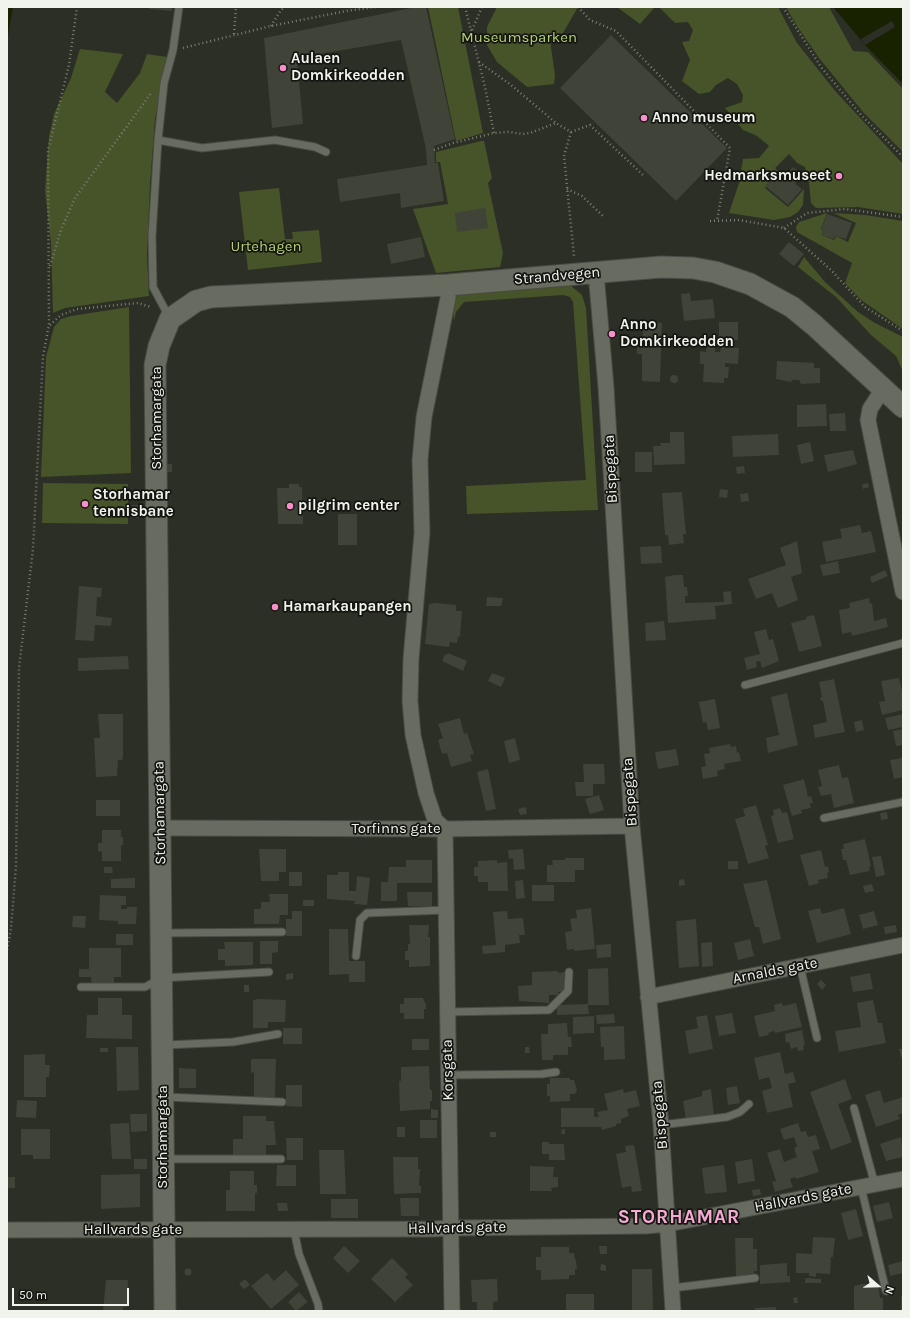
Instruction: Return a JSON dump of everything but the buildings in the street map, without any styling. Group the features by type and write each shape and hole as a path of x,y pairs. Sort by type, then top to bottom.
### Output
{"main road":[{"name":"Strandvegen","path":"170,318 196,301 211,297 448,285 661,267 693,268 715,272 750,284 792,306 814,324 879,395 903,407"},
{"name":"Storhamargata","path":"165,1311 155,366 159,346 170,318"}],"street":[{"name":"Bispegata","path":"586,274 606,387 632,826 661,1125 673,1311"},
{"path":"445,829 434,820 426,793 413,735 410,702 411,659 422,534 420,460 424,417 448,298 448,285"},
{"path":"879,395 870,409 868,420 903,592"},
{"name":"Torfinns gate","path":"161,828 445,829 632,826"},
{"name":"Korsgata","path":"445,829 452,1311"},
{"name":"Arnalds gate","path":"648,997 903,945"},
{"name":"Hallvards gate","path":"7,1230 433,1230 450,1228 646,1226 668,1224 903,1180"}],"lane":[{"path":"170,318 153,287 152,236 158,140 164,83 173,50 179,7"},
{"path":"158,140 202,148 275,140 315,147 326,152"},
{"path":"745,685 903,643"},
{"path":"824,818 903,802"},
{"path":"356,956 360,920 367,913 446,910"},
{"path":"162,932 282,932"},
{"path":"800,966 817,1038"},
{"path":"80,988 145,987 162,978 269,972"},
{"path":"447,1012 550,1010 568,991 569,972"},
{"path":"162,1045 233,1042 278,1034"},
{"path":"448,1075 542,1074 556,1072"},
{"path":"163,1097 282,1102"},
{"path":"661,1125 726,1117 740,1112 749,1104"},
{"path":"854,1108 886,1290"},
{"path":"164,1159 281,1159"},
{"path":"294,1230 297,1250 318,1304 319,1311"},
{"path":"672,1288 755,1278"}],"path":[{"path":"7,950 11,929 16,865 19,668 33,549 43,356 49,325 48,150 70,65 77,7"},
{"path":"234,34 236,7"},
{"path":"271,26 280,10 285,7"},
{"path":"173,50 271,26 346,11 376,7"},
{"path":"465,7 494,133"},
{"path":"471,31 482,7"},
{"path":"578,7 590,20 616,31 730,148 717,221"},
{"path":"782,7 821,67 862,116 903,157"},
{"path":"478,62 511,85 556,123 571,132"},
{"path":"49,269 61,230 75,198 104,156 167,73"},
{"path":"434,150 453,143 494,133 508,132 523,134 556,123"},
{"path":"586,274 567,189 564,149 571,132 590,125 645,177"},
{"path":"567,189 582,196 603,216"},
{"path":"784,228 807,213 845,209 903,217"},
{"path":"710,221 739,220 784,228 831,270 865,307 903,331"},
{"path":"49,325 61,315 77,309 127,304 147,305 170,318"}],"green space":[{"path":"428,7 458,7 483,133 456,141"},
{"name":"Museumsparken","path":"497,7 578,7 563,33 550,40 555,75 554,84 527,87 497,62 487,45 487,27"},
{"path":"617,7 655,7 640,24"},
{"path":"659,7 778,7 797,43 836,92 903,164 903,214 858,207 816,208 811,203 809,183 805,167 797,163 789,154 775,168 778,171 765,188 788,207 804,189 803,205 798,212 790,217 774,220 729,213 739,183 743,159 759,158 769,146 757,136 743,130 725,108 742,102 743,95 737,84 728,78 716,85 710,92 699,94 682,81 690,60 682,42 689,41 693,30 688,22 675,23"},
{"path":"786,7 829,7 853,51 868,52 903,89 903,152 863,112 819,58"},
{"path":"80,49 123,54 105,92 117,103 140,73 147,54 167,57 155,119 150,184 147,255 149,296 65,308 53,313 51,243 45,191 49,137 54,114 71,78"},
{"path":"484,141 492,178 488,183 503,253 500,267 436,273 413,209 448,204 440,162 436,162 436,152"},
{"name":"Urtehagen","path":"279,188 285,239 293,239 292,232 319,230 322,262 248,270 239,192"},
{"path":"827,213 821,229 823,231 822,235 834,240 836,236 848,242 856,223 833,213 865,215 903,221 903,329 861,300 845,283 852,263 797,232 796,227 799,222"},
{"path":"804,257 825,282 858,312 875,323 903,337 903,372 896,356 871,335 836,297 798,267"},
{"path":"570,285 582,295 586,308 598,510 467,514 466,486 586,480 573,302 570,297 563,295 464,302 456,312 454,321 451,293"},
{"path":"129,307 131,473 41,477 46,357 54,327 61,319 71,316"},
{"name":"Storhamar tennisbane","path":"43,483 128,484 128,524 42,523"}],"shaded area":[{"path":"7,7 13,7 7,42"},
{"path":"833,7 903,7 903,84 865,45"}],"pier":[{"path":"892,21 895,27 865,45 861,39"}],"place":[{"name":"Aulaen Domkirkeodden","path":"283,68"},
{"name":"Anno museum","path":"644,118"},
{"name":"Hedmarksmuseet","path":"839,176"},
{"name":"Anno Domkirkeodden","path":"612,334"},
{"name":"Storhamar tennisbane","path":"85,504"},
{"name":"pilgrim center","path":"290,506"},
{"name":"Hamarkaupangen","path":"275,607"}],"district":[{"name":"STORHAMAR","path":"679,1218"}]}
